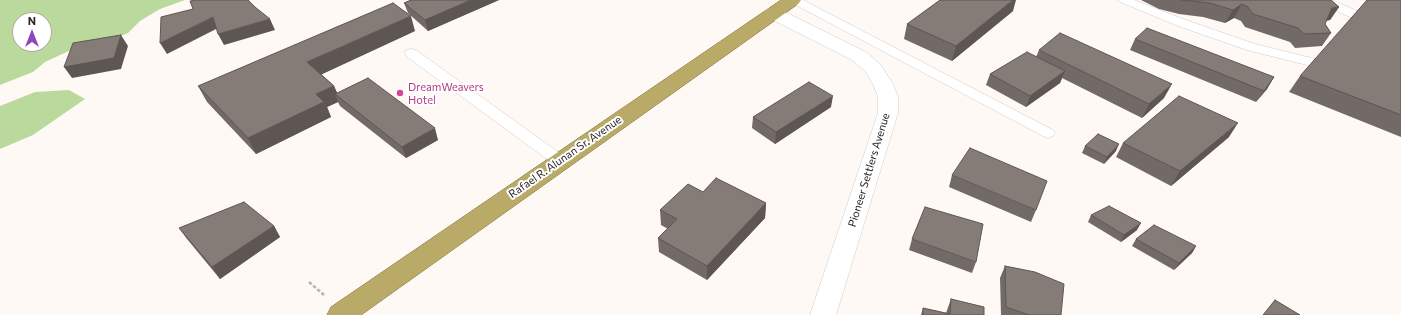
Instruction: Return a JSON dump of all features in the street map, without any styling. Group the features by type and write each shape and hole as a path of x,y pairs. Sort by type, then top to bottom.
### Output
{"highway":[{"name":"Rafael R. Alunan Sr. Avenue","path":"340,315 793,0"}],"street":[{"name":"Pioneer Settlers Avenue","path":"773,13 859,56 873,68 883,84 888,97 888,113 822,315"}],"lane":[{"path":"793,0 1048,133"},
{"path":"1124,0 1182,23 1250,46 1300,61 1344,69"},
{"path":"1322,0 1360,17 1369,25 1375,38"},
{"path":"412,53 560,161"}],"green space":[{"path":"0,0 185,0 160,9 140,21 128,33 103,43 71,50 45,62 33,72 0,85"},
{"path":"69,90 85,99 33,135 0,149 0,106 35,92"}],"building":[{"path":"248,0 270,19 218,34 213,17 160,43 161,17 193,9 190,1"},
{"path":"411,0 471,0 425,20 404,3"},
{"path":"940,0 1013,0 956,46 907,24"},
{"path":"1182,0 1331,0 1339,7 1332,8 1325,24 1331,33 1304,34 1298,28 1253,14 1248,7 1242,4 1233,10 1210,3"},
{"path":"1367,0 1401,0 1401,115 1300,76"},
{"path":"393,3 411,16 307,62 334,86 316,94 324,102 248,138 198,86"},
{"path":"1147,28 1274,77 1264,91 1135,39"},
{"path":"1060,33 1172,84 1149,104 1039,50"},
{"path":"121,35 114,58 64,67 73,43"},
{"path":"1027,52 1065,71 1030,96 990,74"},
{"path":"368,78 435,128 402,147 335,94"},
{"path":"809,82 833,96 776,132 753,117"},
{"path":"1179,96 1238,123 1180,171 1123,143"},
{"path":"1098,134 1119,144 1107,157 1085,146"},
{"path":"970,148 1047,181 1036,210 952,175"},
{"path":"716,178 766,203 707,266 658,238 677,219 660,210 688,184 703,192"},
{"path":"244,202 274,226 212,267 179,228"},
{"path":"1109,206 1141,223 1124,235 1091,215"},
{"path":"925,207 983,224 976,262 912,239"},
{"path":"1154,225 1196,246 1179,263 1136,239"},
{"path":"1005,266 1035,272 1064,284 1061,315 1029,315 1006,307"},
{"path":"951,299 984,307 984,315 923,315 923,308 950,314"},
{"path":"1275,300 1300,315 1263,315"}],"place":[{"name":"DreamWeavers Hotel","path":"400,93"}]}
